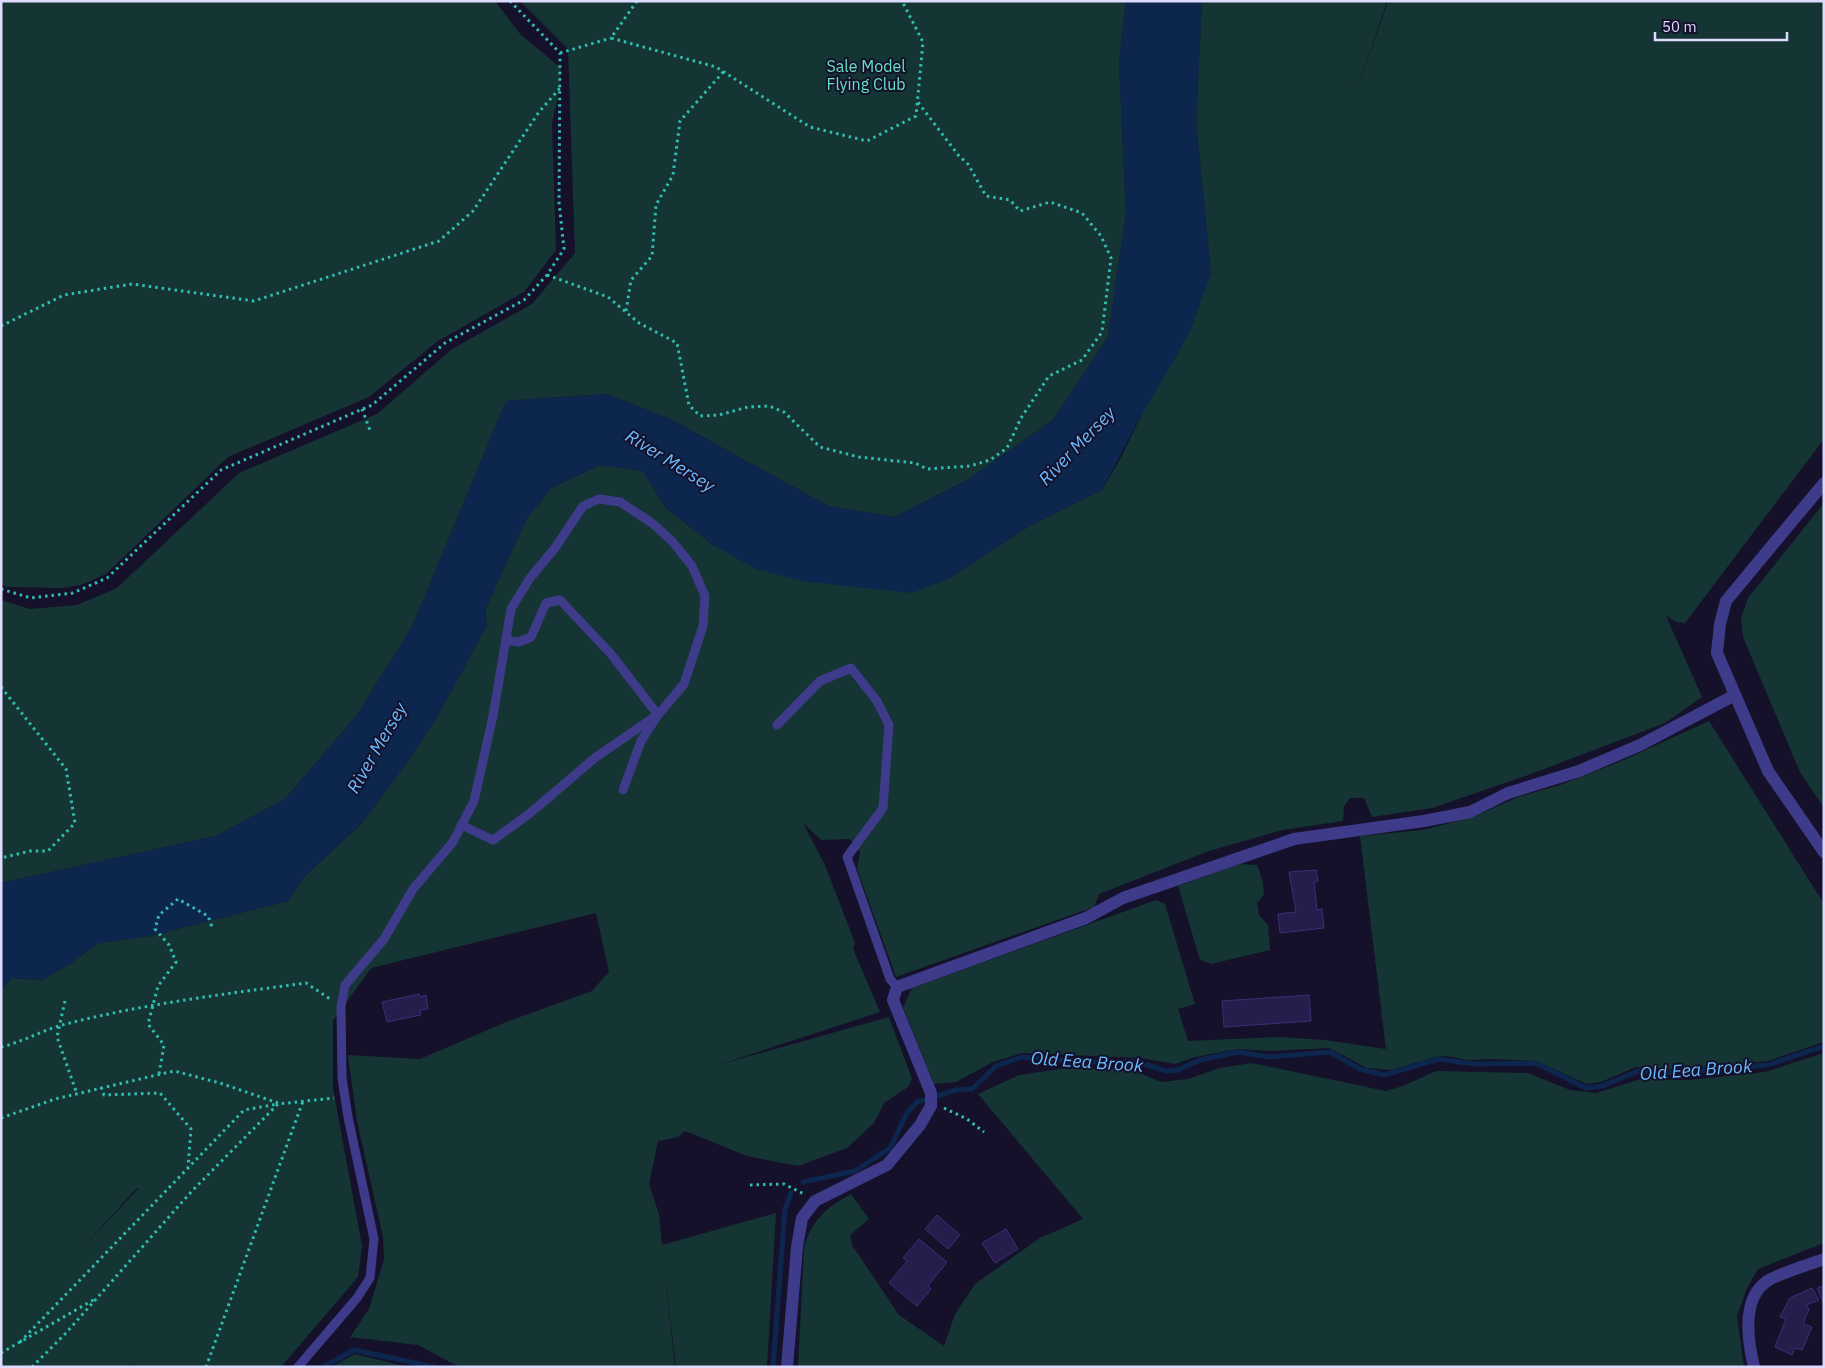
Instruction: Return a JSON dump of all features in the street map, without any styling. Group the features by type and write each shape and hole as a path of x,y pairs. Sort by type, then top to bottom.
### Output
{"street":[{"path":"1824,484 1726,600 1720,624 1717,653 1768,771 1824,852"},
{"path":"787,1367 797,1247 802,1218 812,1204 887,1165 920,1125 931,1106 931,1092 893,1000 897,987 1086,918 1123,898 1294,839 1424,821 1470,812 1508,793 1579,771 1640,745 1735,695"},
{"path":"1754,1367 1748,1316 1754,1298 1765,1282 1824,1258"}],"lane":[{"path":"298,1367 357,1298 370,1278 374,1239 345,1097 340,1036 341,1006 345,985 384,939 413,889 453,842 462,826 474,800 482,768 511,609 530,578 555,548 583,506 599,499 620,502 652,523 672,541 692,566 705,596 703,626 684,684 658,715 641,741 623,790"},
{"path":"505,640 519,642 531,637 546,603 560,600 611,654 658,715"},
{"path":"778,725 820,681 850,668 877,701 889,725 883,808 847,857 890,979 897,987"},
{"path":"462,826 493,840 529,814 596,757 658,715"}],"path":[{"path":"1,588 31,598 73,593 107,578 221,470 362,409 378,400 445,343 524,300 547,275 564,249 559,202 560,52 510,1"},
{"path":"612,38 637,1"},
{"path":"560,52 612,38 716,67 810,127 867,141 916,116 923,42 902,1"},
{"path":"626,312 631,280 652,256 656,205 673,175 680,122 724,71"},
{"path":"1,326 64,295 132,284 254,301 438,241 473,211 539,112 560,88"},
{"path":"547,275 608,296 639,323 677,343 689,405 700,416 719,415 748,408 769,406 784,412 820,447 859,456 915,463 927,469 970,466 990,460 1007,448 1020,418 1049,376 1082,360 1102,332 1111,258 1100,236 1082,213 1050,202 1020,211 1010,200 986,196 968,164 959,156 917,101"},
{"path":"362,409 371,433"},
{"path":"1,686 66,770 75,824 48,851 30,851 1,858"},
{"path":"159,1074 164,1045 148,1024 158,986 176,962 169,945 155,929 159,915 178,899 208,916 212,927"},
{"path":"1,1047 60,1026 126,1010 306,983 341,1006"},
{"path":"65,1001 57,1037 77,1094"},
{"path":"1,1118 101,1087 174,1071 220,1083 278,1104"},
{"path":"101,1087 104,1095 160,1093 191,1129 188,1168"},
{"path":"20,1342 244,1110 278,1104 345,1097"},
{"path":"206,1367 303,1101"},
{"path":"32,1367 66,1334 191,1192 278,1104"},
{"path":"931,1106 939,1106 967,1119 984,1132"},
{"path":"750,1185 784,1184 798,1190 812,1204"},
{"path":"1,1353 98,1298"}],"green space":[{"path":"1,1 495,1 521,35 561,68 560,87 552,123 556,250 524,292 438,341 369,397 228,457 106,574 81,585 62,588 6,587 1,583"},
{"name":"Sale Model Flying Club","path":"520,1 1126,1 1119,62 1126,214 1108,337 1053,420 969,479 895,517 828,506 672,420 607,394 506,401 412,627 357,715 285,799 216,836 1,883 1,600 30,609 77,605 117,588 239,473 377,414 452,349 532,304 575,253 568,49"},
{"path":"1202,1 1387,1 1354,99 1388,1 1824,1 1824,439 1685,623 1677,622 1666,616 1702,697 1665,723 1531,774 1432,808 1372,817 1364,798 1350,798 1344,806 1343,821 1282,830 1209,851 1099,894 1094,907 896,977 857,869 860,852 850,839 821,840 803,823 825,865 855,943 853,949 880,1012 718,1065 889,1017 912,1079 908,1087 884,1103 874,1123 847,1148 798,1166 747,1156 685,1131 678,1137 658,1141 649,1184 659,1214 662,1245 776,1213 767,1367 676,1367 664,1268 675,1367 459,1367 418,1345 350,1337 369,1309 384,1259 383,1237 357,1121 348,1055 420,1059 506,1022 592,991 609,972 596,913 371,968 333,1021 333,1088 362,1246 358,1277 281,1367 132,1367 130,1362 131,1367 1,1367 1,989 12,978 42,980 70,964 98,943 150,936 288,901 304,877 362,823 415,751 440,712 487,625 485,610 527,518 551,488 600,465 643,471 665,507 713,545 948,579 1028,527 1102,490 1119,461 1211,274 1196,122","holes":["137,1188 138,1189 76,1255"]},
{"path":"1824,503 1824,808 1800,772 1743,637 1741,618 1748,598"},
{"path":"1709,721 1824,904 1824,1042 1768,1061 1676,1070 1636,1067 1601,1082 1587,1084 1536,1061 1467,1060 1447,1056 1435,1057 1391,1070 1367,1068 1329,1048 1270,1051 1238,1049 1195,1057 1175,1064 1141,1058 1022,1053 993,1062 956,1082 934,1084 903,1007 912,988 1156,900 1165,904 1195,1004 1178,1009 1188,1041 1279,1037 1324,1040 1386,1049 1360,836 1423,830 1473,817 1518,797 1560,785 1619,762"},
{"path":"1240,864 1257,865 1263,882 1264,895 1257,903 1259,915 1268,925 1270,950 1211,964 1200,960 1178,886"},
{"path":"1824,1053 1824,1243 1758,1269 1747,1288 1737,1316 1744,1367 798,1367 804,1248 807,1238 815,1222 827,1210 851,1194 869,1219 850,1235 852,1245 899,1315 944,1346 955,1314 975,1284 1040,1238 1083,1219 978,1094 1019,1075 1060,1069 1128,1068 1161,1082 1188,1079 1220,1068 1252,1063 1386,1091 1403,1086 1436,1071 1528,1073 1570,1090 1596,1093 1641,1079 1689,1080 1765,1072"},
{"path":"355,1354 408,1367 331,1367"}],"water":[{"name":"River Mersey","path":"1126,1 1202,1 1196,122 1211,274 1189,334 1136,425 1102,490 1028,527 948,579 912,593 801,581 756,569 713,545 665,507 643,471 600,465 551,488 527,518 485,610 487,625 440,712 415,751 362,823 304,877 288,901 150,936 98,943 70,964 42,980 12,978 1,989 1,883 216,836 285,799 357,715 412,627 506,401 607,394 672,420 828,506 895,517 969,479 1053,420 1108,337 1126,214 1119,62"}],"building":[{"path":"1316,870 1318,881 1314,882 1317,910 1322,909 1324,928 1280,933 1278,914 1296,912 1289,872"},
{"path":"419,994 420,997 426,995 428,1009 420,1010 421,1015 387,1022 382,1002"},
{"path":"1309,995 1311,1021 1224,1027 1222,1001"},
{"path":"937,1215 960,1235 948,1249 925,1229"},
{"path":"1006,1229 1018,1249 995,1263 982,1243"},
{"path":"919,1239 947,1262 928,1286 931,1289 917,1306 889,1283 907,1261 903,1258"},
{"path":"1824,1286 1824,1304 1817,1288"},
{"path":"1812,1288 1819,1300 1806,1305 1809,1309 1803,1324 1812,1327 1802,1350 1795,1348 1792,1355 1775,1347 1786,1319 1780,1317 1790,1298"}],"waterway":[{"name":"Old Eea Brook","path":"937,1096 956,1090 972,1089 996,1066 1022,1057 1085,1062 1138,1062 1166,1071 1178,1070 1200,1060 1238,1052 1269,1057 1330,1052 1360,1069 1384,1075 1439,1059 1474,1064 1536,1063 1586,1088 1602,1086 1638,1071 1675,1073 1768,1065 1824,1046"},
{"name":"Old Eea Brook","path":"803,1182 855,1171 890,1148 907,1113 917,1102 927,1099"},
{"name":"Old Eea Brook","path":"773,1367 785,1209 791,1193"},
{"name":"Old Eea Brook","path":"323,1367 354,1350 434,1367"}]}
